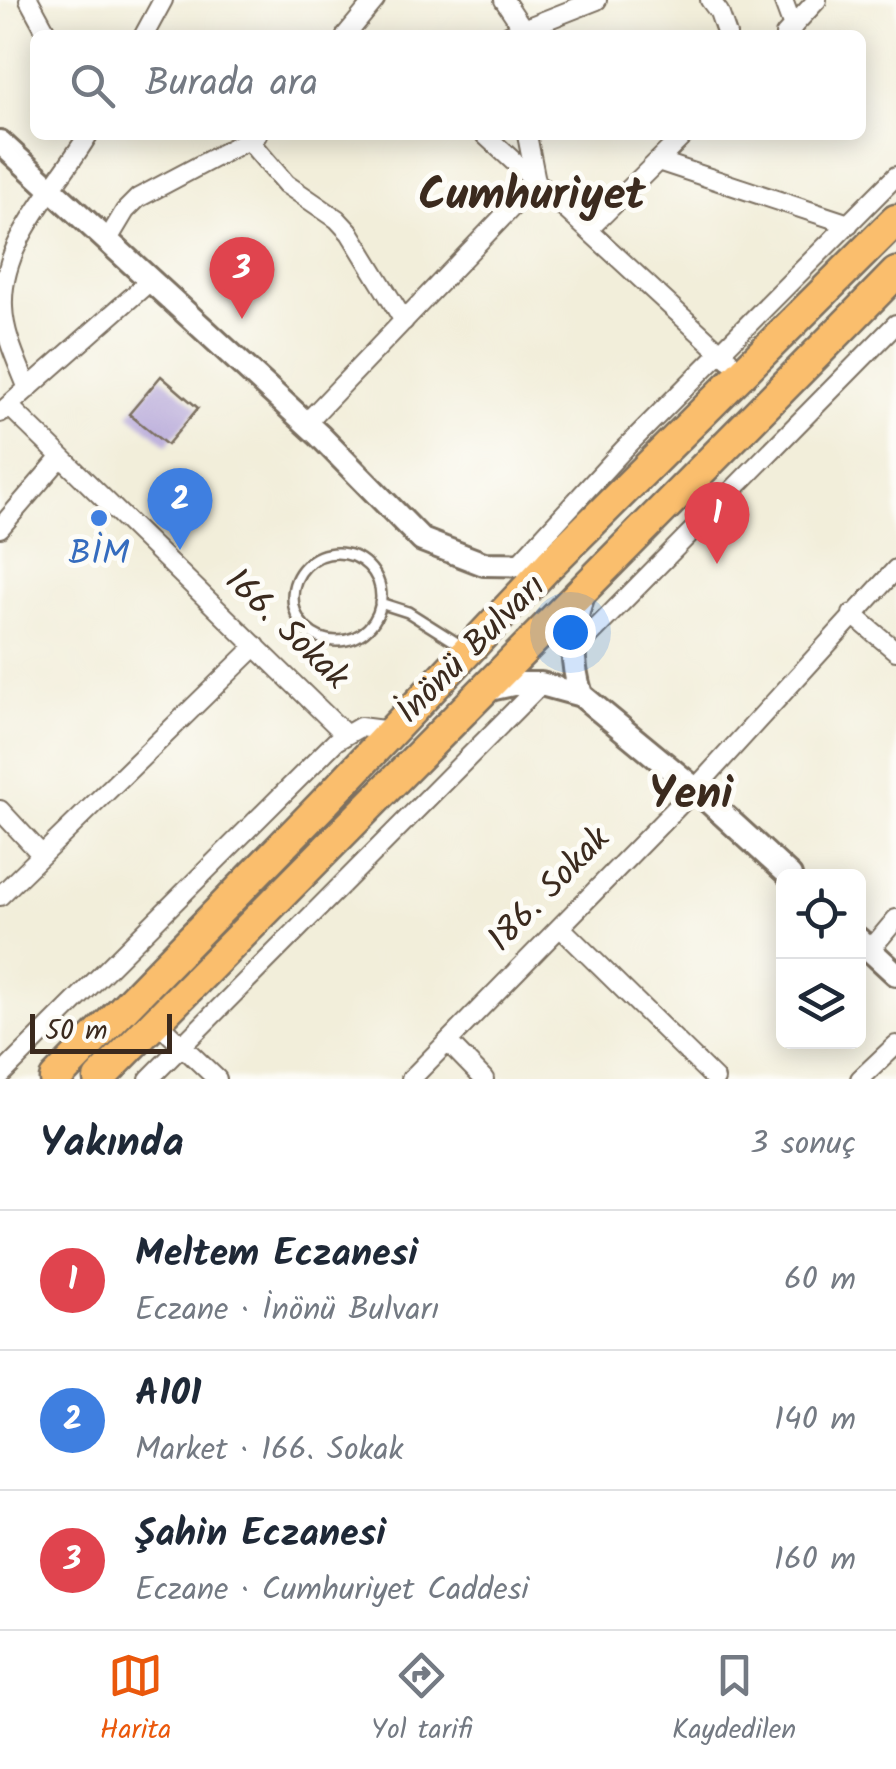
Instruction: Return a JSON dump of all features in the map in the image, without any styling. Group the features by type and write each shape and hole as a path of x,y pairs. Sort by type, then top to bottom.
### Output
{"highway":[{"name":"İnönü Bulvarı","path":"55,1079 549,565 896,220"},
{"name":"İnönü Bulvarı","path":"99,1079 896,274"}],"street":[{"path":"28,0 45,30"},
{"path":"147,30 163,0"},
{"path":"350,30 375,0"},
{"path":"504,0 515,30"},
{"path":"518,30 597,0"},
{"path":"710,0 725,30"},
{"path":"782,0 789,30"},
{"path":"790,30 817,0"},
{"path":"28,388 2,314 4,284 24,231 85,140"},
{"path":"106,241 138,198 249,140"},
{"path":"254,140 286,184 337,219 350,233 404,321"},
{"path":"490,140 744,373"},
{"path":"527,140 536,182"},
{"path":"588,230 679,140"},
{"path":"0,142 354,468 422,540 484,564 549,565"},
{"path":"658,161 848,224"},
{"name":"İnönü Bulvarı","path":"518,564 624,449 896,176"},
{"path":"306,423 536,182"},
{"path":"4,409 150,280"},
{"name":"İnönü Bulvarı","path":"572,652 896,324"},
{"name":"166. Sokak","path":"4,409 61,457 345,734"},
{"path":"0,528 61,457"},
{"name":"186. Sokak","path":"411,1079 694,789 896,569"},
{"path":"581,695 572,652 584,592"},
{"path":"852,614 896,651"},
{"path":"0,896 256,646"},
{"path":"485,690 540,684 581,695 782,869"},
{"name":"İnönü Bulvarı","path":"149,1079 540,684"},
{"name":"İnönü Bulvarı","path":"345,734 367,726 391,732"},
{"path":"0,1076 345,734"},
{"path":"0,810 42,855"},
{"path":"866,942 896,919"},
{"path":"560,927 715,1079"},
{"path":"866,946 896,974"},
{"path":"156,1021 217,1079"},
{"path":"448,1042 484,1079"},
{"path":"860,1079 896,1045"}],"lane":[{"path":"324,554 353,556 375,574 380,602 368,628 342,640 328,640 303,625 292,599 300,571 324,554"},
{"path":"380,602 408,612 467,650"}],"building":[{"path":"161,376 198,408 167,445 129,414"}],"place":[{"name":"Şahin Eczanesi","path":"242,319"},
{"name":"BİM","path":"99,518"},
{"name":"A101","path":"180,550"},
{"name":"Meltem Eczanesi","path":"717,564"}],"district":[{"name":"Cumhuriyet","path":"532,197"},
{"name":"Yeni","path":"691,796"}]}
